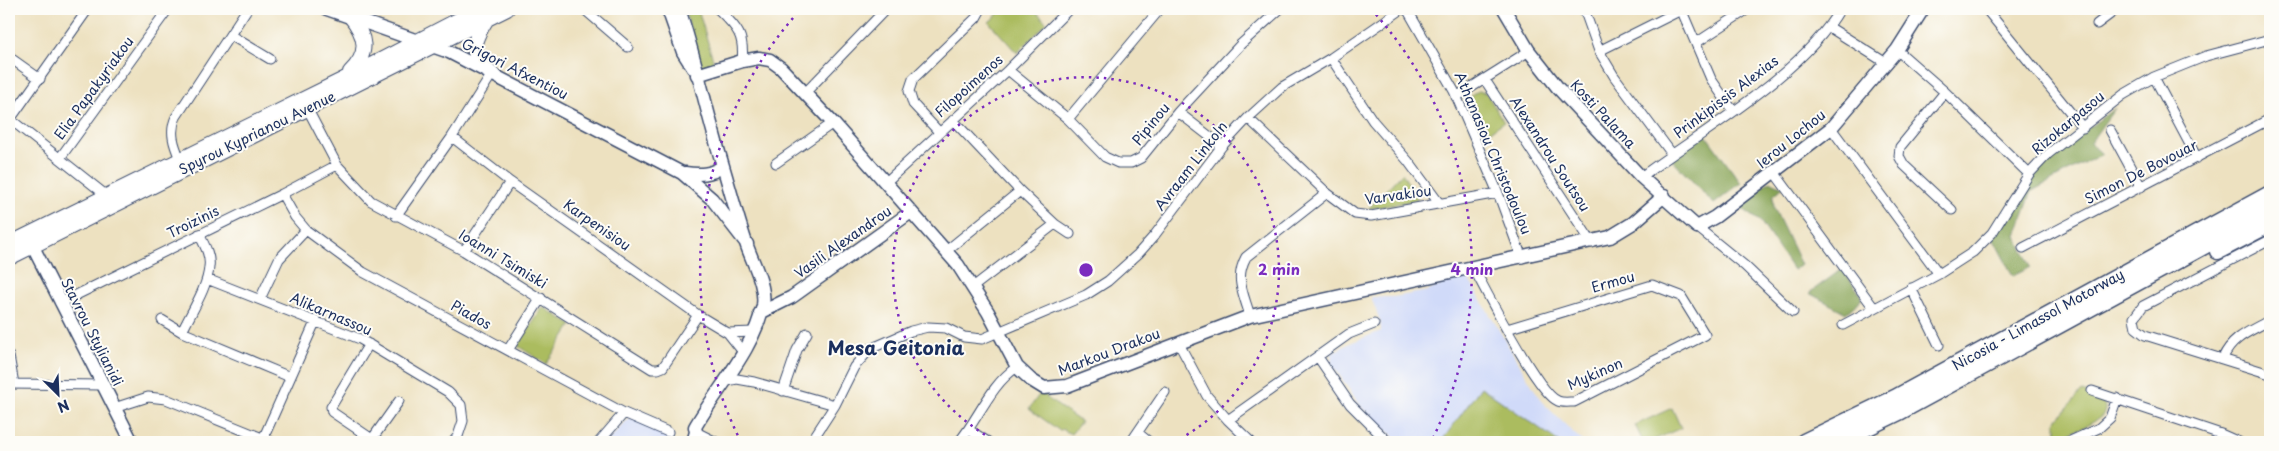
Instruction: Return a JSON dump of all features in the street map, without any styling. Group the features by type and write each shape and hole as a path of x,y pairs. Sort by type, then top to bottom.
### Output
{"highway":[{"name":"Nicosia - Limassol Motorway","path":"1804,442 1895,398 2270,194"},
{"name":"Nicosia - Limassol Motorway","path":"1836,442 1901,411 2270,210"},
{"path":"2213,241 2270,215"},
{"path":"1901,411 1977,376 2270,224"}],"main road":[{"name":"Spyrou Kyprianou Avenue","path":"9,258 29,241 107,196 342,80 417,39 483,14 507,9"},
{"name":"Spyrou Kyprianou Avenue","path":"9,244 29,241 307,108 433,46 483,14"},
{"path":"483,14 474,50 477,59 492,74"},
{"path":"342,80 360,62 364,45 359,28 350,16"}],"street":[{"path":"88,9 10,120 107,196"},
{"name":"Elia Papakyriakou","path":"60,158 168,9"},
{"path":"180,159 173,138 173,123 246,9"},
{"path":"584,9 628,47"},
{"path":"668,9 683,52 697,75"},
{"path":"678,9 693,50 697,75 723,166 760,281 763,304 753,332 724,384 719,399 692,439"},
{"path":"718,9 738,29 744,47 742,61"},
{"path":"805,93 886,9"},
{"path":"939,132 913,104 909,91 913,79 976,18 981,9"},
{"name":"Filopoimenos","path":"886,182 1008,70 1069,9"},
{"path":"1068,119 1160,9"},
{"name":"Pipinou","path":"1008,70 1068,119 1105,157 1118,163 1131,163 1141,158 1178,112 1241,44 1280,9"},
{"name":"Avraam Linkoln","path":"811,442 835,405 861,358 870,349 890,339 928,327 946,328 974,340 982,339 1086,295 1110,280 1154,236 1222,146 1248,118 1282,87 1331,58 1402,9"},
{"name":"Athanasiou Christodoulou","path":"1407,9 1456,97 1498,193 1522,258"},
{"name":"Kosti Palama","path":"1504,9 1529,51 1558,88 1641,177 1696,227"},
{"path":"1584,9 1599,51 1614,76 1672,154"},
{"path":"1599,51 1681,9 1711,79 1733,111"},
{"path":"1696,43 1748,9"},
{"name":"Prinkipissis Alexias","path":"1641,177 1733,111 1786,70 1829,27 1840,9"},
{"name":"Ierou Lochou","path":"1696,227 1715,217 1831,128 1897,50 1923,9"},
{"path":"1986,9 2084,128"},
{"path":"2097,24 2117,9"},
{"name":"Grigori Afxentiou","path":"333,10 433,46 492,74 682,173 712,199 747,244"},
{"path":"1829,27 1886,63"},
{"path":"230,35 270,59"},
{"name":"Rizokarpasou","path":"1843,325 1938,274 1973,252 1992,232 2029,174 2048,154 2084,128 2123,95 2154,77 2206,56 2270,39"},
{"path":"1897,50 1945,92 2029,174"},
{"path":"1456,97 1486,80 1529,51"},
{"path":"9,57 40,79"},
{"name":"Markou Drakou","path":"697,75 742,61 759,58 770,60 781,68 833,123 946,251 973,287 1017,367 1030,380 1044,388 1067,386 1250,316 1592,243 1610,237 1633,223 1664,196"},
{"path":"1331,58 1373,121 1408,161 1439,203"},
{"path":"396,216 452,138 492,74"},
{"path":"2154,77 2197,158"},
{"name":"Alexandrou Soutsou","path":"1486,80 1592,243"},
{"path":"1945,92 1900,147 1899,156 1904,165 1952,210"},
{"name":"Ioanni Tsimiski","path":"307,108 337,165 371,201 464,251 652,369 663,367 698,315"},
{"path":"1178,112 1222,146"},
{"name":"Varvakiou","path":"1248,118 1327,193 1355,214 1372,216 1498,193"},
{"name":"Simon De Bovouar","path":"2023,248 2270,119"},
{"path":"953,120 1020,191 1055,224 1070,234"},
{"path":"776,163 833,123"},
{"path":"1831,128 1938,274"},
{"path":"2110,130 2141,187"},
{"name":"Karpenisiou","path":"452,138 510,182 698,315 728,333 743,352"},
{"name":"Troizinis","path":"60,303 337,165"},
{"name":"Grigori Afxentiou","path":"682,173 707,174 723,166"},
{"path":"1774,172 1874,308"},
{"path":"464,251 510,182"},
{"path":"946,251 1020,191"},
{"path":"1250,316 1241,284 1240,269 1246,257 1327,193"},
{"name":"Piados","path":"282,194 295,217 306,230 363,272 624,413 668,432"},
{"name":"Vasili Alexandrou","path":"760,313 792,297 911,212"},
{"path":"973,287 1055,224"},
{"path":"1696,227 1745,266 1793,312"},
{"path":"260,298 279,259 306,230"},
{"path":"182,332 207,279 210,266 208,253 199,234"},
{"path":"2270,240 2143,306 2134,318 2136,328 2145,335 2270,374"},
{"name":"Stavrou Stylianidi","path":"29,241 104,386 130,442"},
{"name":"Mykinon","path":"1473,267 1544,391 1558,401 1574,402 1705,335"},
{"name":"Alikarnassou","path":"207,279 316,320 369,344 448,392 461,405 463,422 458,436 453,442"},
{"name":"Vasili Alexandrou","path":"760,281 768,291 777,297 792,297"},
{"name":"Ermou","path":"1507,328 1652,286 1681,296 1705,335"},
{"path":"1911,288 1939,345"},
{"path":"508,350 541,298"},
{"path":"162,320 182,332 290,377"},
{"path":"263,439 316,320"},
{"path":"2223,358 2228,347 2238,337 2270,320"},
{"path":"1228,420 1349,334 1374,324"},
{"path":"728,333 753,332"},
{"path":"783,391 797,350 806,333"},
{"path":"1178,342 1207,396 1251,442"},
{"path":"369,344 331,407 332,412 371,441 399,400"},
{"path":"9,356 12,384 104,386"},
{"path":"1318,357 1350,404 1388,442"},
{"path":"959,442 970,430 985,402 1008,373 1017,367"},
{"path":"724,384 737,379 754,382 835,405"},
{"path":"2092,391 2221,434 2239,442"},
{"path":"1131,442 1165,392"},
{"path":"114,408 148,397 166,399 272,442"},
{"path":"2068,442 2099,428 2110,418 2117,398"},
{"path":"599,442 624,413"},
{"path":"970,430 988,442"},
{"path":"1138,433 1149,442"},
{"path":"2214,442 2221,434"},
{"path":"692,439 716,442"}],"shaded area":[{"path":"1468,278 1542,402 1583,442 1400,442 1362,408 1331,363 1332,353 1350,343 1381,331 1380,321 1371,297 1393,297 1428,291 1448,282"},
{"path":"630,417 673,436 671,442 607,442"}],"green space":[{"path":"684,9 698,9 714,63 702,67"},
{"path":"998,9 1034,9 1047,23 1017,53 989,22 997,15"},
{"path":"1478,91 1486,93 1504,122 1483,136 1470,102 1471,96"},
{"path":"2115,108 2090,143 2102,154 2032,191 2016,236 2031,267 2013,276 1993,238 2047,159"},
{"path":"1705,134 1741,183 1714,204 1671,159"},
{"path":"1402,173 1418,200 1368,209"},
{"path":"1770,181 1783,187 1773,196 1774,208 1801,265 1793,270 1760,221 1737,205"},
{"path":"1842,269 1861,295 1861,300 1846,313 1809,293"},
{"path":"543,307 572,325 546,364 518,346"},
{"path":"1481,387 1559,442 1441,442"},
{"path":"2082,391 2101,401 2105,410 2103,414 2089,424 2058,437 2055,422"},
{"path":"1041,392 1047,393 1047,398 1081,422 1071,434 1062,429 1060,431 1029,409"},
{"path":"1672,408 1681,428 1649,442 1643,442 1635,425"}],"district":[{"name":"Mesa Geitonia","path":"896,348"}]}
